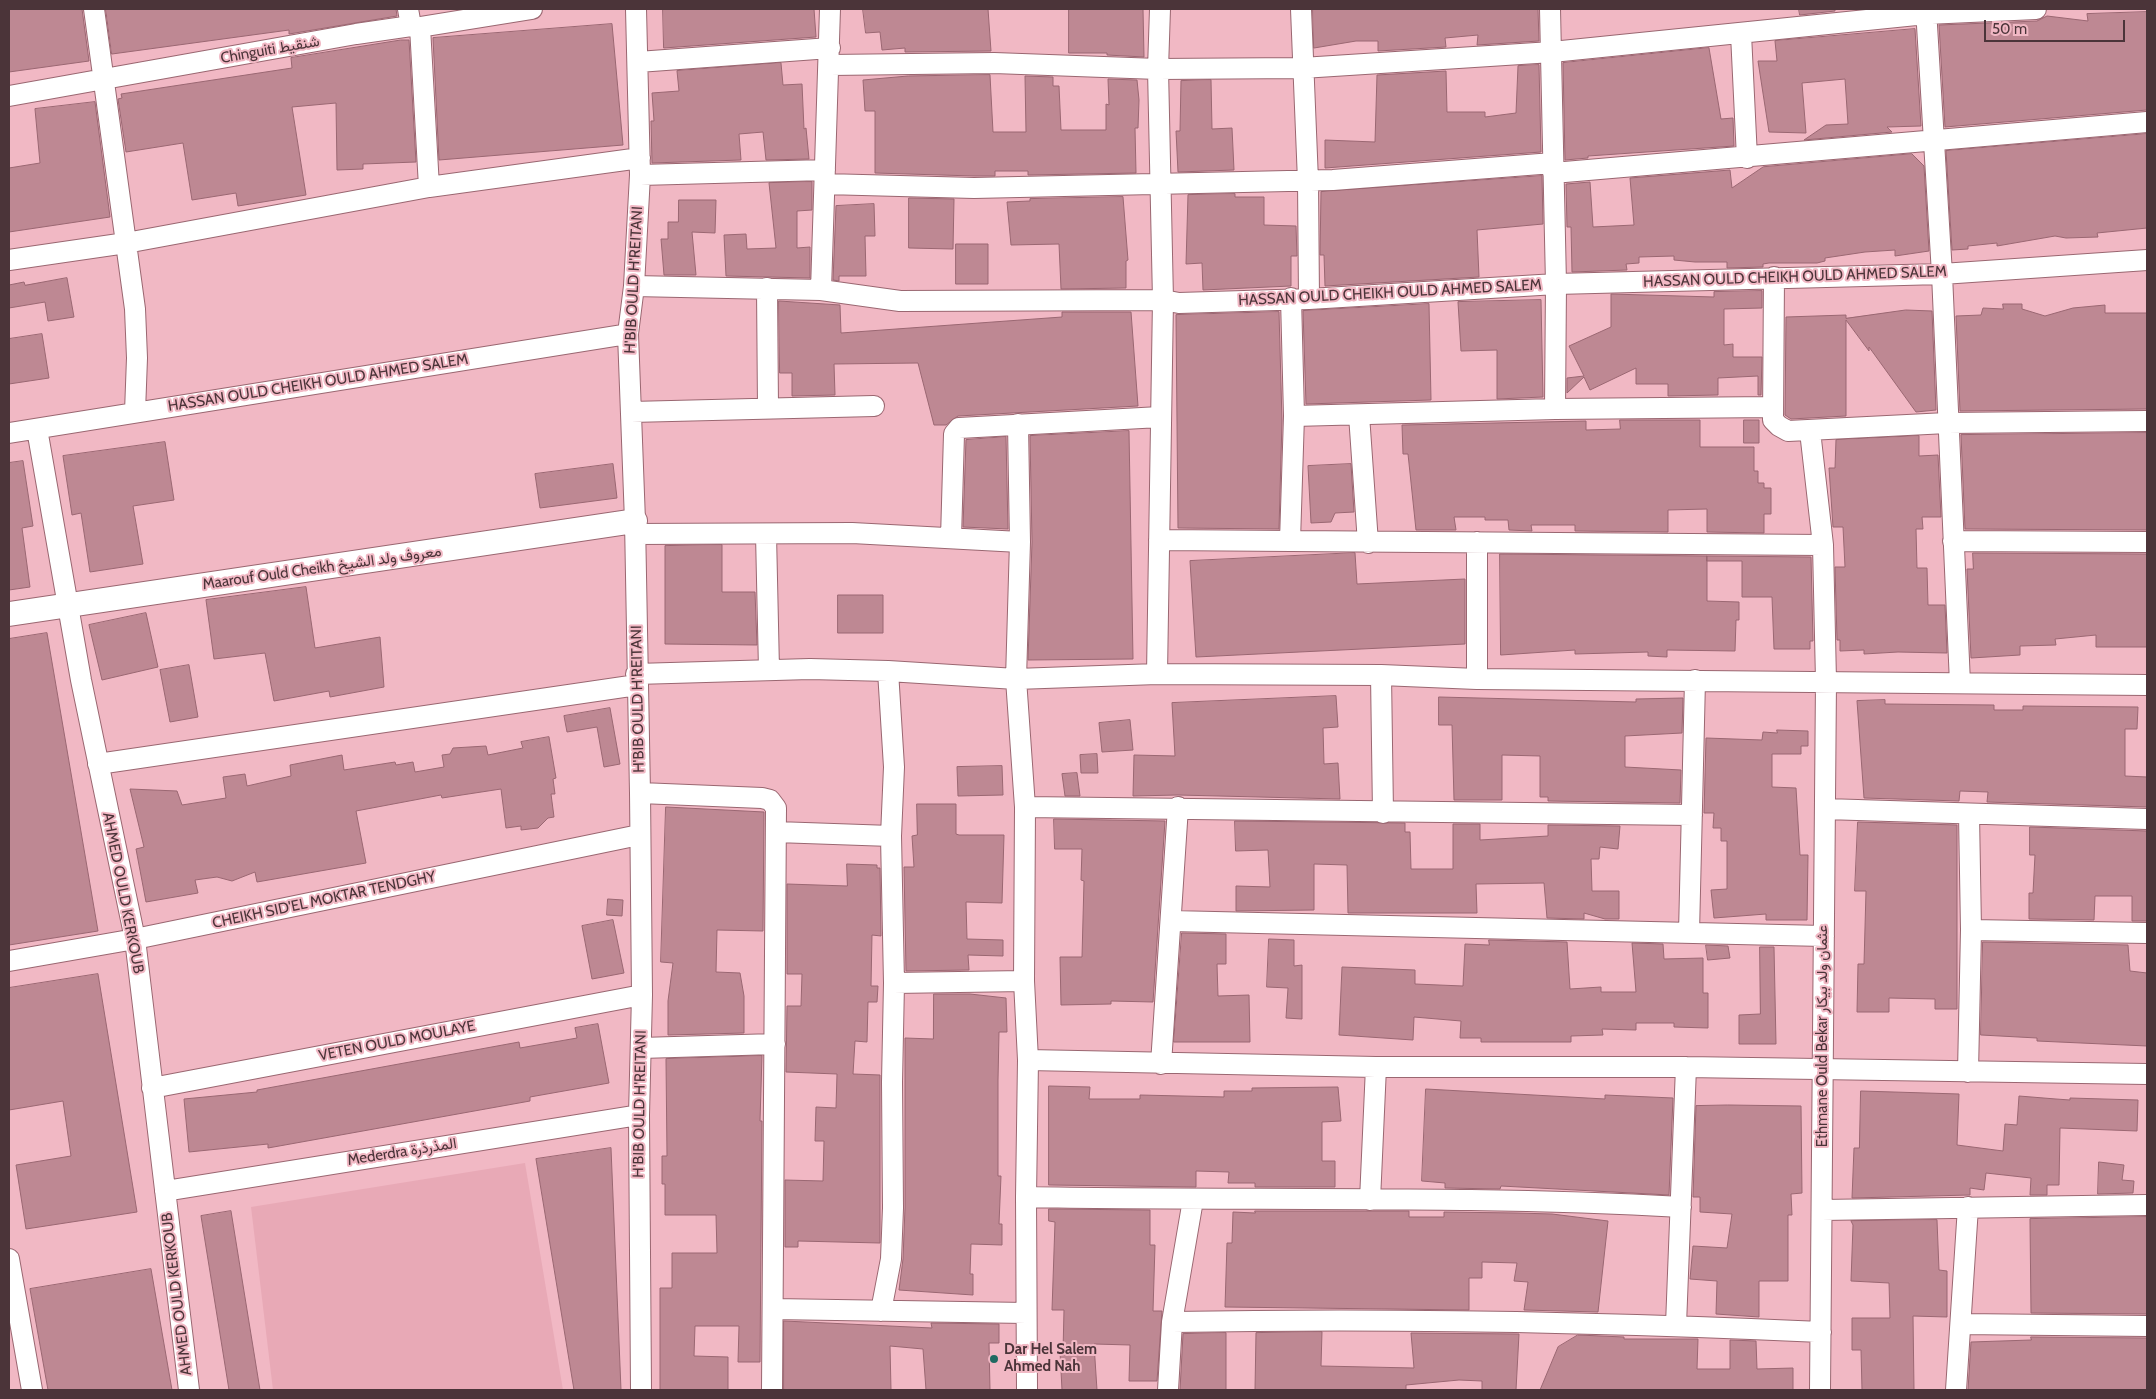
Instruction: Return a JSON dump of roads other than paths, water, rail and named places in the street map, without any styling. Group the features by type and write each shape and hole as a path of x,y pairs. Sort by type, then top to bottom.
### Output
{"street":[{"path":"94,9 135,309 137,358 135,412"},
{"name":"Chinguiti شنقيط","path":"9,96 413,21 532,9"},
{"name":"H'BIB OULD H'REITANI","path":"636,9 640,167 634,286 628,334 635,527 636,680 640,793 642,995 639,1115 642,1390"},
{"path":"821,290 830,56 830,9"},
{"path":"1157,674 1163,300 1158,69 1160,9"},
{"path":"1290,541 1294,416 1308,181 1301,9"},
{"path":"1550,9 1556,284 1555,409"},
{"path":"638,62 830,56 1158,69 1302,68 1552,52 1740,34 1926,11 2036,9"},
{"path":"1926,11 1942,274 1947,423 1960,683"},
{"path":"413,21 429,187"},
{"path":"1740,34 1747,158"},
{"path":"9,260 126,243 429,187 640,167 825,177 974,188 1308,181 1747,158 2147,122"},
{"name":"HASSAN OULD CHEIKH OULD AHMED SALEM","path":"634,286 821,290 900,301 1163,300 1179,303 1556,284 1942,274 2147,260"},
{"path":"1774,277 1773,420 1788,431 1947,423 2147,421"},
{"path":"767,288 768,408"},
{"name":"HASSAN OULD CHEIKH OULD AHMED SALEM","path":"9,433 628,334"},
{"path":"631,412 874,406"},
{"path":"1294,416 1555,409 1772,407"},
{"path":"1360,415 1368,543"},
{"path":"951,538 956,430 962,426 1160,417"},
{"path":"1018,424 1020,542 1016,679 1025,807 1024,981 1028,1060 1026,1390"},
{"name":"AHMED OULD KERKOUB","path":"38,429 68,605 134,939 189,1390"},
{"name":"Ethmane Ould Bekar عثمان ولد بيكار","path":"1810,431 1823,545 1826,681 1820,1390"},
{"path":"635,527 766,534 852,533 1020,542"},
{"name":"Maarouf Ould Cheikh معروف ولد الشيخ","path":"9,614 635,527"},
{"path":"766,534 769,670"},
{"path":"1159,540 1823,545"},
{"path":"1953,541 2147,542"},
{"path":"1477,678 1478,542"},
{"path":"98,764 636,680 769,670 888,671 1016,679 1157,674 1381,675 1477,678 2147,685"},
{"path":"880,1311 891,1250 894,983 891,836 894,767 888,671"},
{"path":"1381,675 1383,812"},
{"path":"1689,933 1695,680"},
{"path":"640,793 762,798 770,800 776,808 772,1390"},
{"path":"1025,807 1178,807 1383,812 1692,815"},
{"path":"1160,1064 1178,807"},
{"path":"1825,809 2147,819"},
{"path":"1968,1072 1971,930 1969,814"},
{"path":"776,832 891,836"},
{"name":"CHEIKH SID'EL MOKTAR TENDGHY","path":"9,961 134,939 639,835"},
{"path":"1171,921 1824,936"},
{"path":"1971,930 2147,933"},
{"path":"894,983 1024,981"},
{"name":"VETEN OULD MOULAYE","path":"152,1088 642,995"},
{"path":"641,1048 775,1044"},
{"path":"1028,1060 1376,1067 1686,1067 2147,1074"},
{"path":"1370,1200 1376,1067"},
{"path":"1676,1325 1686,1067"},
{"name":"Mederdra المذرذرة","path":"165,1191 639,1115"},
{"path":"1026,1197 1193,1200 1571,1201 1681,1207"},
{"path":"1168,1390 1172,1322 1193,1200"},
{"path":"1822,1210 1968,1206 2147,1205"},
{"path":"1956,1390 1968,1206"},
{"path":"9,1260 32,1390"},
{"path":"773,1309 1026,1313"},
{"path":"1172,1322 1291,1320 1676,1325 1821,1332"},
{"path":"1961,1324 2147,1326"}],"place":[{"name":"Dar Hel Salem Ahmed Nah","path":"994,1359"}]}
